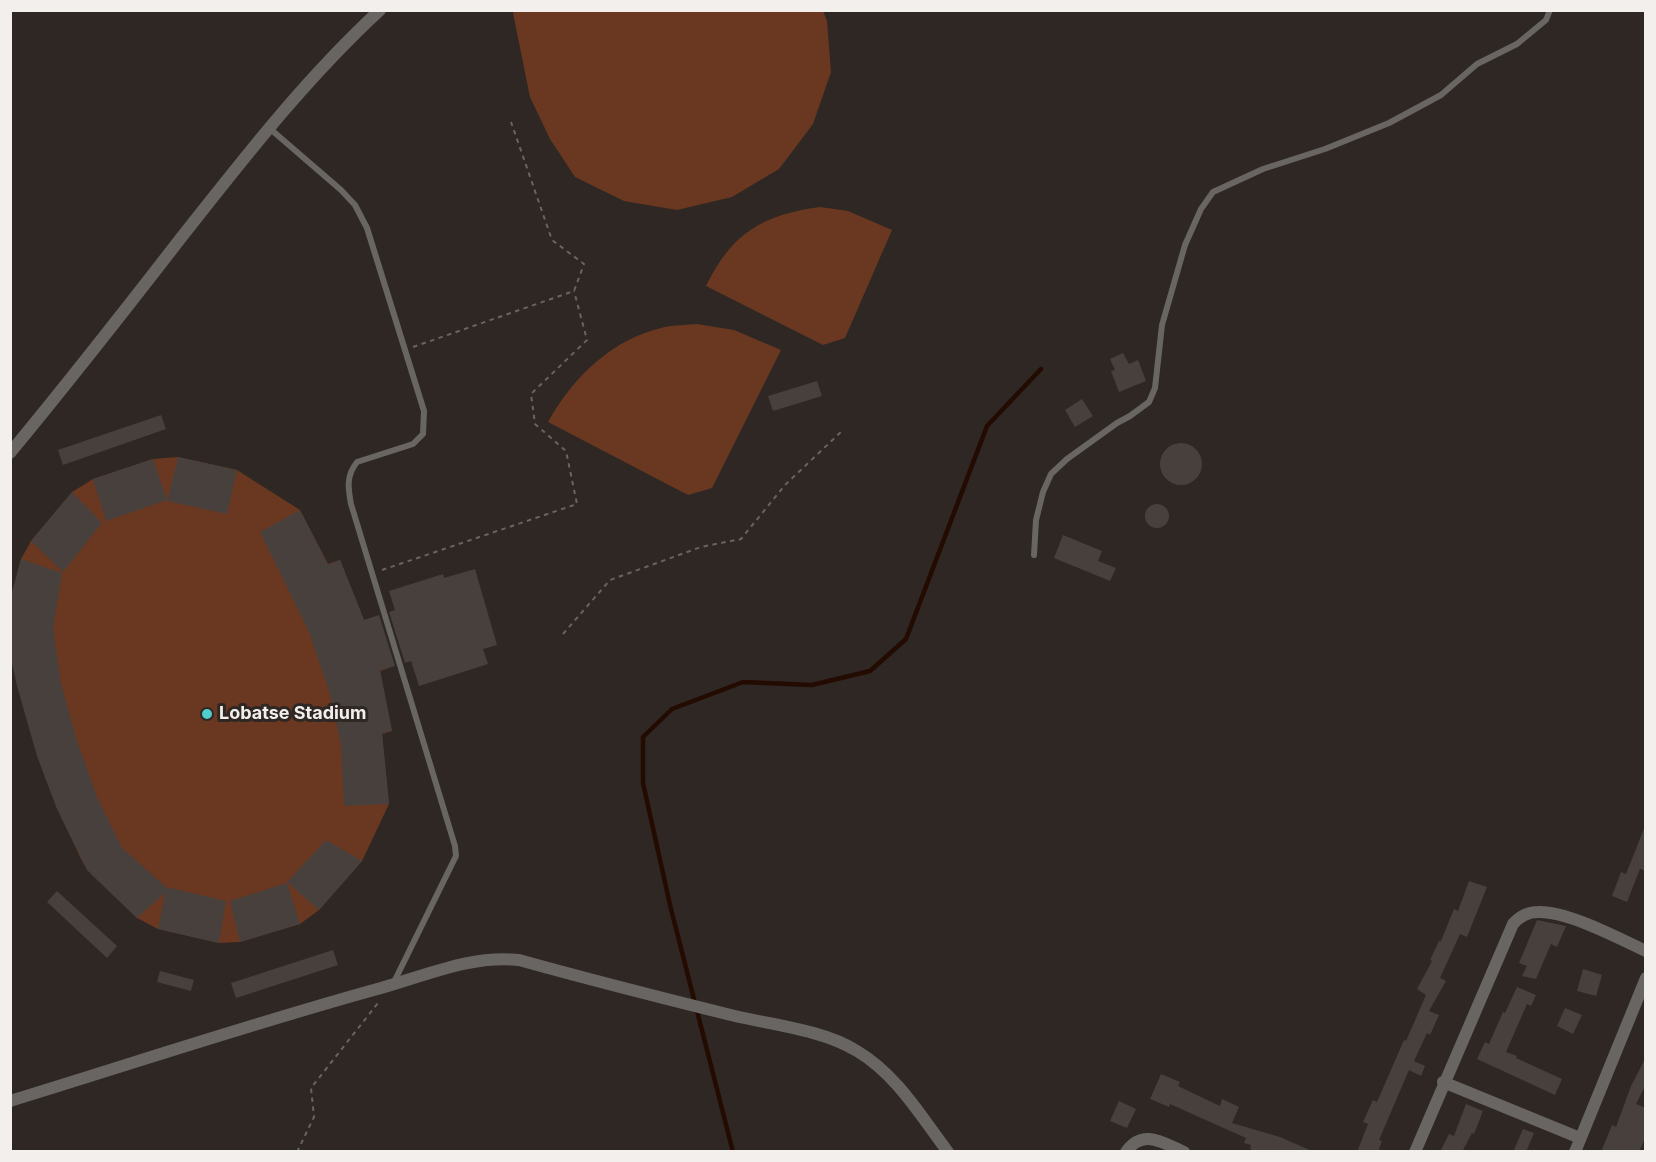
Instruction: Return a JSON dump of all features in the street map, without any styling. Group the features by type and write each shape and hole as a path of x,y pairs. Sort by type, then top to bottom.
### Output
{"street":[{"path":"10,453 98,346 268,128 346,42 380,10"},
{"path":"1415,1152 1443,1082 1513,924 1519,917 1527,913 1539,912 1559,915 1646,951"},
{"path":"10,1101 464,963 506,959 519,960 831,1039 874,1062 910,1099 948,1152"},
{"path":"1575,1152 1642,998 1646,978"},
{"path":"1443,1082 1580,1138"},
{"path":"1126,1152 1134,1141 1149,1138 1184,1152"}],"lane":[{"path":"1034,555 1036,520 1042,492 1052,474 1075,453 1149,402 1155,388 1162,325 1185,244 1201,209 1213,192 1263,170 1325,149 1389,123 1441,95 1477,64 1517,44 1545,20 1550,10"},
{"path":"268,128 341,190 355,206 367,228 424,411 423,434 413,444 357,462 348,482 351,504 455,846 456,856 393,985"}],"path":[{"path":"372,573 577,504 566,451 535,424 531,394 586,340 574,291 584,264 552,240 510,122"},
{"path":"405,350 574,291"},
{"path":"563,634 610,580 701,547 741,539 785,484 843,430"},
{"path":"297,1152 314,1117 312,1088 378,1004"}],"shaded area":[{"path":"514,11 823,11 827,21 831,72 813,124 779,169 732,197 677,210 624,201 575,177 550,139 530,97"},
{"path":"820,207 848,211 892,230 845,338 823,345 706,286 727,252 751,230 781,215"},
{"path":"697,324 734,330 781,350 712,488 688,495 548,422 558,405 582,375 612,350 646,332 669,326"},
{"name":"Lobatse Stadium","path":"178,457 237,470 300,510 328,564 340,560 364,620 394,666 380,671 392,731 382,734 389,804 362,861 319,910 300,924 240,942 219,943 158,929 137,918 91,874 81,859 60,814 11,599 21,559 31,541 72,492 93,479 153,459"}],"building":[{"path":"1123,353 1129,364 1138,360 1146,381 1119,392 1111,371 1115,370 1110,359"},
{"path":"817,381 822,396 773,411 768,396"},
{"path":"1082,399 1093,416 1075,427 1065,410"},
{"path":"161,415 166,429 63,465 58,450"},
{"path":"1181,443 1189,444 1196,449 1201,456 1201,472 1196,479 1189,484 1181,485 1173,484 1166,479 1161,472 1160,464 1161,456 1166,449 1173,444"},
{"path":"178,457 237,470 227,514 167,501"},
{"path":"153,459 167,500 106,521 93,479"},
{"path":"72,492 102,523 63,572 31,541"},
{"path":"1157,504 1165,508 1169,516 1165,524 1157,528 1149,524 1145,516 1149,508"},
{"path":"300,510 328,565 340,560 364,620 379,615 395,666 380,670 392,731 382,733 389,804 344,806 341,745 330,694 309,632 260,532"},
{"path":"1063,535 1102,551 1098,561 1116,568 1110,581 1054,558"},
{"path":"21,559 62,573 53,628 61,683 76,738 97,797 122,848 166,887 226,901 219,943 158,929 165,893 137,918 87,870 57,809 37,756 10,654 10,599"},
{"path":"475,569 497,645 483,649 488,664 419,686 411,661 405,663 389,612 395,610 389,591 443,574 444,578"},
{"path":"1645,826 1646,871 1640,869 1627,902 1612,896 1621,872 1626,874"},
{"path":"326,840 362,861 319,910 287,882"},
{"path":"1469,881 1487,887 1467,937 1460,934 1440,978 1446,981 1429,1011 1439,1015 1430,1035 1427,1033 1414,1061 1425,1066 1421,1076 1409,1070 1379,1140 1382,1141 1378,1152 1357,1152 1368,1124 1363,1122 1373,1100 1377,1102 1426,995 1417,989 1432,961 1430,960 1441,941 1454,909 1458,911"},
{"path":"287,883 300,924 240,942 230,901"},
{"path":"57,891 117,946 107,958 47,902"},
{"path":"1537,920 1566,926 1557,947 1551,944 1536,979 1522,976 1527,966 1519,963"},
{"path":"333,950 338,965 236,998 231,983"},
{"path":"1583,969 1602,975 1596,996 1577,991"},
{"path":"160,971 194,980 191,991 157,982"},
{"path":"1517,987 1536,995 1531,1006 1527,1004 1506,1052 1562,1079 1555,1095 1477,1059 1485,1042 1489,1044"},
{"path":"1565,1008 1582,1015 1573,1034 1557,1026"},
{"path":"1646,1057 1646,1084 1636,1104 1646,1108 1646,1136 1639,1152 1601,1152 1612,1125 1616,1127 1631,1086"},
{"path":"1161,1074 1180,1082 1178,1086 1220,1106 1222,1099 1239,1107 1232,1123 1280,1137 1314,1152 1257,1152 1250,1149 1251,1145 1244,1143 1246,1138 1170,1104 1169,1107 1150,1099"},
{"path":"1119,1101 1136,1109 1127,1128 1110,1121"},
{"path":"1466,1104 1483,1111 1474,1134 1472,1133 1462,1152 1440,1152 1449,1134 1454,1136"},
{"path":"1523,1129 1534,1133 1526,1152 1513,1152"}],"waterway":[{"path":"733,1152 670,905 643,783 643,737 672,709 743,682 812,685 870,671 906,639 987,426 1041,369"}],"place":[{"name":"Lobatse Stadium","path":"207,714"}]}
